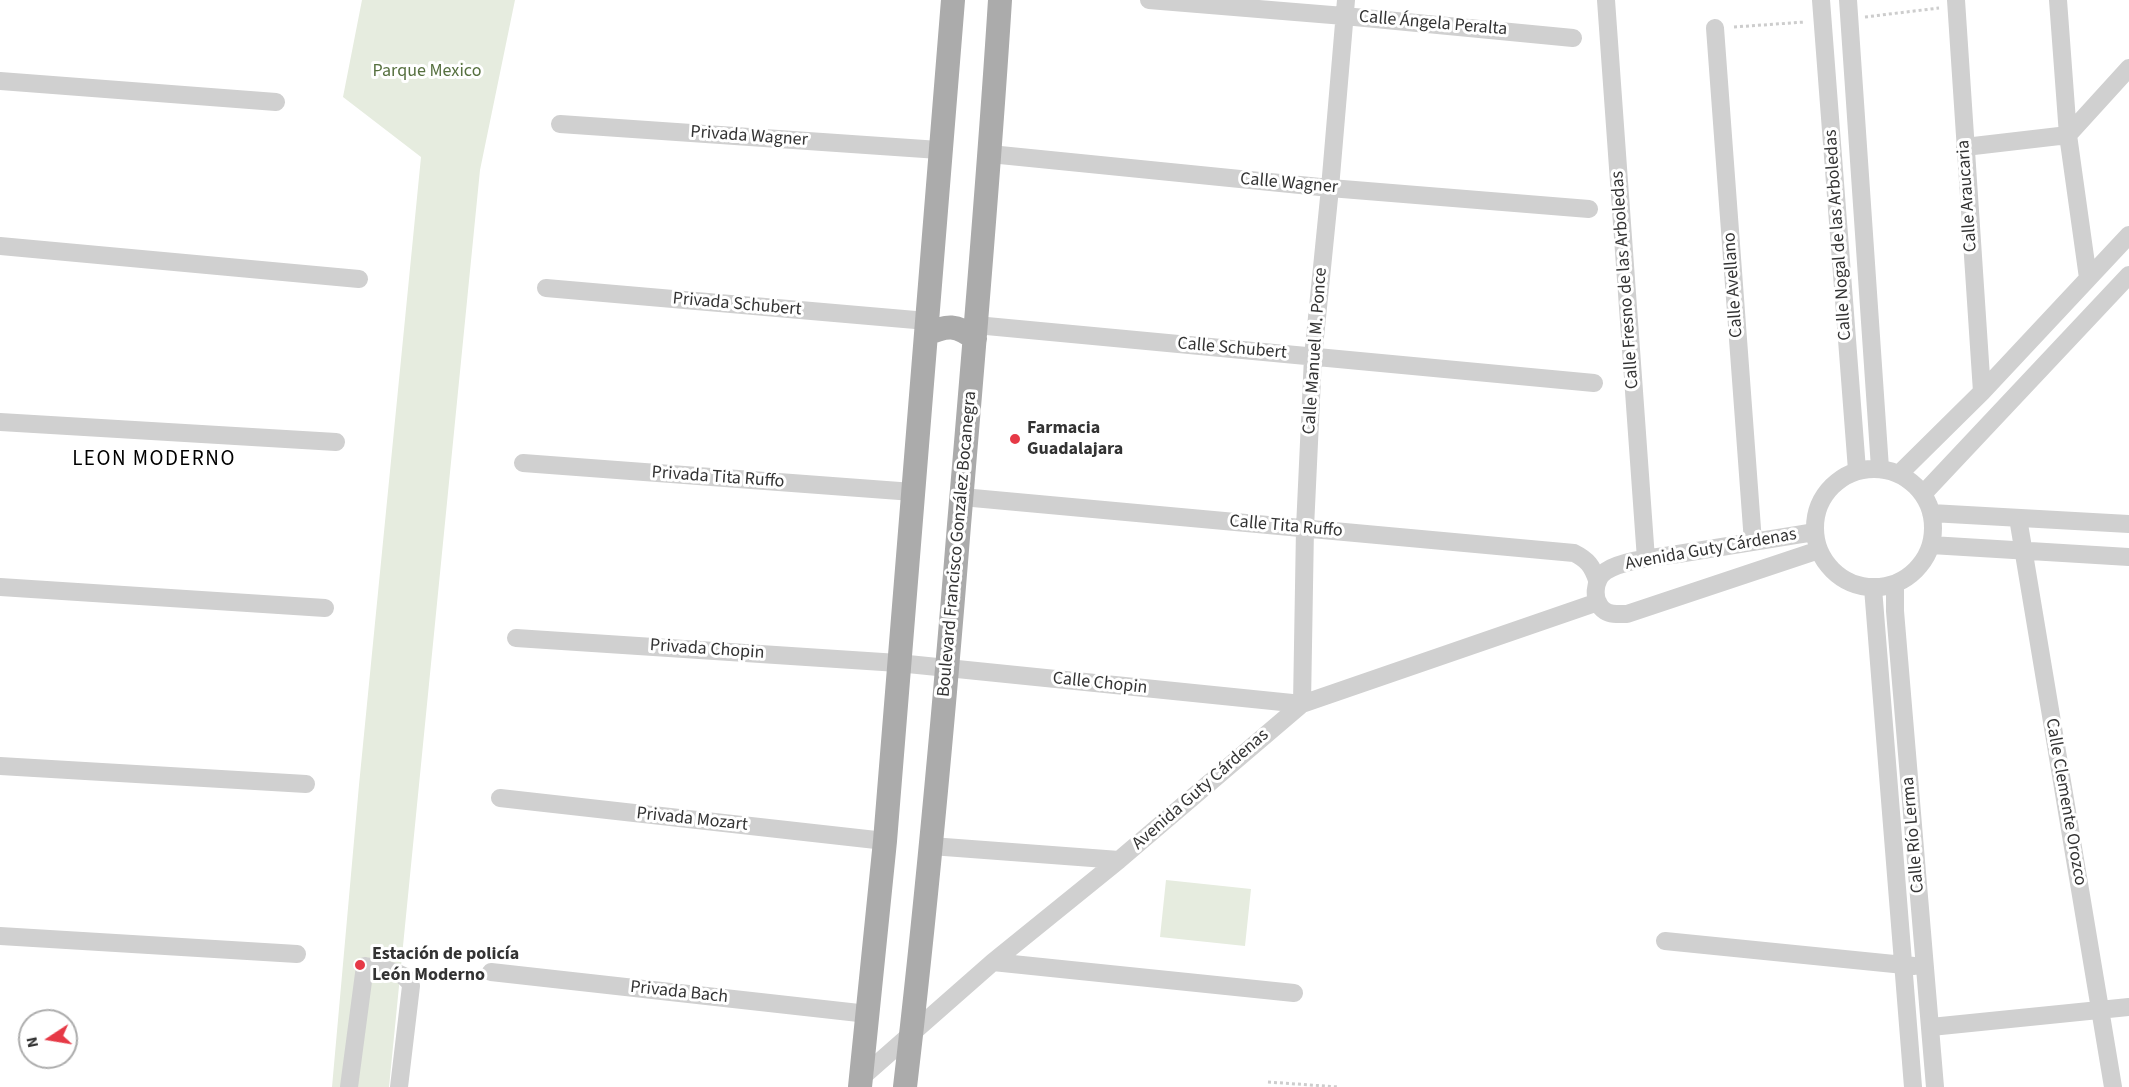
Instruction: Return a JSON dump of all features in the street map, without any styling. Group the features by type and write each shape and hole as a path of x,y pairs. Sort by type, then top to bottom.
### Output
{"main road":[{"path":"861,1083 885,841 939,150 953,0"},
{"name":"Boulevard Francisco González Bocanegra","path":"905,1087 931,846 962,497 1000,0"},
{"path":"926,328 952,327 976,332"}],"street":[{"name":"Calle Ángela Peralta","path":"1149,0 1345,8 1573,38"},
{"name":"Calle Fresno de las Arboledas","path":"1606,0 1646,559"},
{"name":"Calle Nogal de las Arboledas","path":"1821,0 1857,470"},
{"name":"Calle Nogal de las Arboledas","path":"1848,0 1880,468"},
{"path":"2058,0 2068,135 2088,278"},
{"name":"Calle Araucaria","path":"1956,3 1982,392"},
{"name":"Calle Manuel M. Ponce","path":"1302,704 1305,528 1313,357 1345,8"},
{"name":"Calle Avellano","path":"1715,28 1753,542"},
{"path":"1965,147 2068,135 2129,68"},
{"path":"0,81 276,102"},
{"name":"Privada Wagner","path":"560,124 939,150"},
{"name":"Calle Wagner","path":"990,154 1330,188 1589,208"},
{"path":"1899,474 1982,392 2129,235"},
{"path":"0,246 359,279"},
{"path":"1923,494 2129,275"},
{"name":"Privada Schubert","path":"546,288 926,328"},
{"name":"Calle Schubert","path":"976,332 1313,357 1594,383"},
{"path":"0,422 336,442"},
{"name":"Privada Tita Ruffo","path":"523,463 913,492"},
{"path":"1880,468 1899,474 1912,482 1923,494 1931,513 1933,529 1931,545 1923,561 1911,575 1895,584 1873,588 1850,583 1831,569 1817,541 1816,516 1821,501 1836,482 1857,470 1880,468"},
{"name":"Calle Tita Ruffo","path":"962,497 1574,553 1586,559 1592,566 1597,580"},
{"path":"1931,513 2129,524"},
{"name":"Calle Clemente Orozco","path":"2018,518 2113,1087"},
{"name":"Avenida Guty Cárdenas","path":"1597,580 1605,571 1646,559 1753,542 1817,541"},
{"name":"Avenida Guty Cárdenas","path":"861,1083 993,962 1119,860 1302,704 1598,602 1604,610 1616,614 1627,614 1817,541"},
{"path":"1931,545 2129,557"},
{"path":"1597,580 1595,591 1598,602"},
{"name":"Calle Río Lerma","path":"1895,584 1895,611 1935,1087"},
{"path":"0,587 325,608"},
{"name":"Calle Río Lerma","path":"1873,588 1913,1087"},
{"name":"Privada Chopin","path":"516,638 898,663"},
{"name":"Calle Chopin","path":"898,663 1302,704"},
{"path":"0,766 306,784"},
{"name":"Privada Mozart","path":"500,798 885,841"},
{"path":"931,846 1119,860"},
{"path":"0,936 297,954"},
{"path":"1665,941 1925,966"},
{"path":"993,962 1294,993"},
{"path":"349,1087 365,966 404,975 411,987 399,1087"},
{"name":"Privada Bach","path":"491,972 868,1014"},
{"path":"1930,1027 2129,1007"}],"path":[{"path":"1849,19 1956,3"},
{"path":"1715,28 1823,21"},
{"path":"1268,1082 1339,1087"}],"green space":[{"name":"Parque Mexico","path":"362,0 515,0 480,170 389,1087 332,1087 359,785 421,157 343,97"},
{"path":"1166,880 1251,889 1245,946 1160,937"}],"place":[{"name":"Farmacia Guadalajara","path":"1015,439"},
{"name":"Estación de policía León Moderno","path":"360,965"}],"district":[{"name":"LEON MODERNO","path":"154,460"}]}
